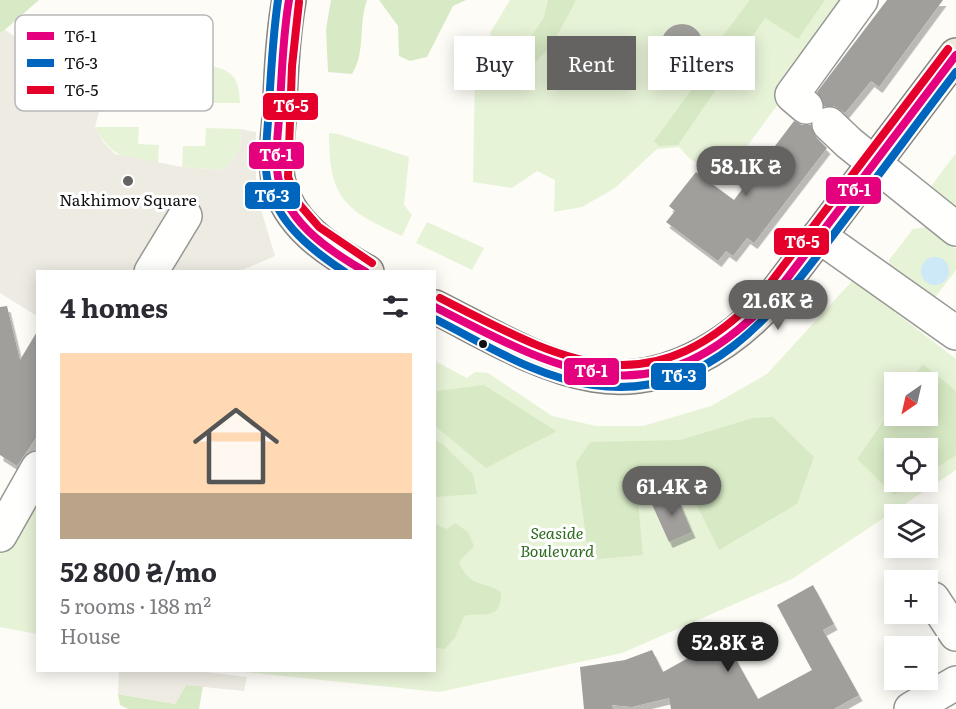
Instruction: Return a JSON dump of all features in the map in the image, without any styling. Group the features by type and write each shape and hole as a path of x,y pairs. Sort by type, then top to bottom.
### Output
{"main road":[{"path":"289,0 283,32 278,178 289,206 306,230 329,249 365,270"},
{"path":"436,307 522,351 575,370 606,375 656,373 701,356 755,318 956,55"}],"street":[{"path":"861,0 792,94 874,164 956,229"},
{"path":"152,270 185,216"},
{"path":"819,236 956,333"},
{"path":"0,534 36,471"},
{"path":"938,607 956,634"},
{"path":"911,709 956,683"}],"green space":[{"path":"0,0 39,0 22,15 15,15 15,21 0,34"},
{"path":"331,0 367,0 364,9 361,48 352,74 328,72 326,29"},
{"path":"379,0 466,0 453,6 427,57 410,61 399,56 398,26"},
{"path":"510,0 855,0 722,180 689,158 679,147 657,149 615,188 582,207 554,212 555,180 537,171 512,188 473,182 475,90 535,90 535,36 491,36 490,33"},
{"path":"548,0 576,0 556,36 547,36 547,49 535,62 535,36 531,36 544,17"},
{"path":"750,0 825,0 798,39 765,18 753,36 723,36"},
{"path":"213,67 228,72 236,80 240,103 213,103"},
{"path":"691,90 716,90 678,145 659,146 654,141"},
{"path":"95,127 139,127 138,144 159,145 158,163 120,155 108,146"},
{"path":"206,128 240,129 241,147 224,170 182,167 183,146 205,146"},
{"path":"329,133 409,157 404,205 412,215 402,236 366,218 344,199 332,173"},
{"path":"956,153 956,217 926,193"},
{"path":"427,222 484,248 472,270 416,243"},
{"path":"927,227 956,249 956,270 930,304 890,273 889,260 913,229"},
{"name":"Seaside Boulevard","path":"853,280 956,359 956,470 938,482 938,438 884,438 884,492 923,492 905,504 884,504 884,518 792,579 622,653 439,692 245,672 436,672 436,362 467,378 475,372 488,373 552,416 596,426 643,426 711,406 767,374"},
{"path":"923,364 933,372 917,372"},
{"path":"938,376 956,391 956,455 938,467 938,438 884,438 884,485 857,459 884,420 884,426 938,426"},
{"path":"484,385 557,431 486,468 436,427 437,391"},
{"path":"773,417 814,457 797,504 719,550 683,477 638,500 643,555 589,560 576,463 590,442 680,440 753,418"},
{"path":"436,441 444,445 473,474 477,494 436,497"},
{"path":"36,487 36,634 0,627 0,555"},
{"path":"455,523 468,532 474,546 459,562 468,576 478,583 501,592 498,608 494,612 464,616 455,638 445,649 436,648 436,524 447,529"},
{"path":"186,685 203,686 199,709 128,709 120,705 118,694 175,704"}],"shaded area":[{"name":"Nakhimov Square","path":"5,30 15,37 15,111 99,111 95,127 104,143 115,154 182,167 224,170 241,147 240,129 256,132 256,193 275,256 242,270 36,270 36,315 0,293 0,34"},
{"path":"119,672 206,672 247,677 244,691 186,685 175,704 118,694"}],"water":[{"path":"935,257 945,261 949,271 945,281 935,285 925,281 921,271 925,261"}],"building":[{"path":"887,0 943,0 879,87 871,81 845,113 834,106 824,106 817,92"},
{"path":"682,24 697,30 700,36 664,36 667,30"},
{"path":"794,121 802,125 811,125 816,137 827,148 754,243 747,238 733,256 726,251 718,261 666,222 675,211 669,206 696,172 734,200"},
{"path":"7,306 20,360 36,333 36,438 17,466 0,455 0,307"},
{"path":"675,492 692,532 669,542 651,502"},
{"path":"813,585 834,624 823,630 859,695 834,709 671,709 669,698 632,707 612,705 613,709 584,709 580,667 625,660 652,650 663,672 724,638 758,699 812,670 777,605"}],"transit line":[{"name":"Тб-3","path":"278,0 266,146 269,187 283,217 293,230 318,253 342,270"},
{"name":"Тб-1","path":"289,0 277,145 280,187 287,203 308,231 363,270"},
{"name":"Тб-5","path":"299,2 292,66 288,177 299,204 319,227 372,263"},
{"name":"Тб-5","path":"440,298 528,341 568,356 607,364 645,363 684,352 723,328 765,290 948,49"},
{"name":"Тб-1","path":"436,308 527,352 569,367 609,375 649,373 689,361 730,336 773,297 956,55"},
{"name":"Тб-3","path":"436,320 532,368 572,381 593,385 637,386 676,378 711,361 743,338 772,310 799,279 956,72"}],"place":[{"name":"Nakhimov Square","path":"128,181"}]}
